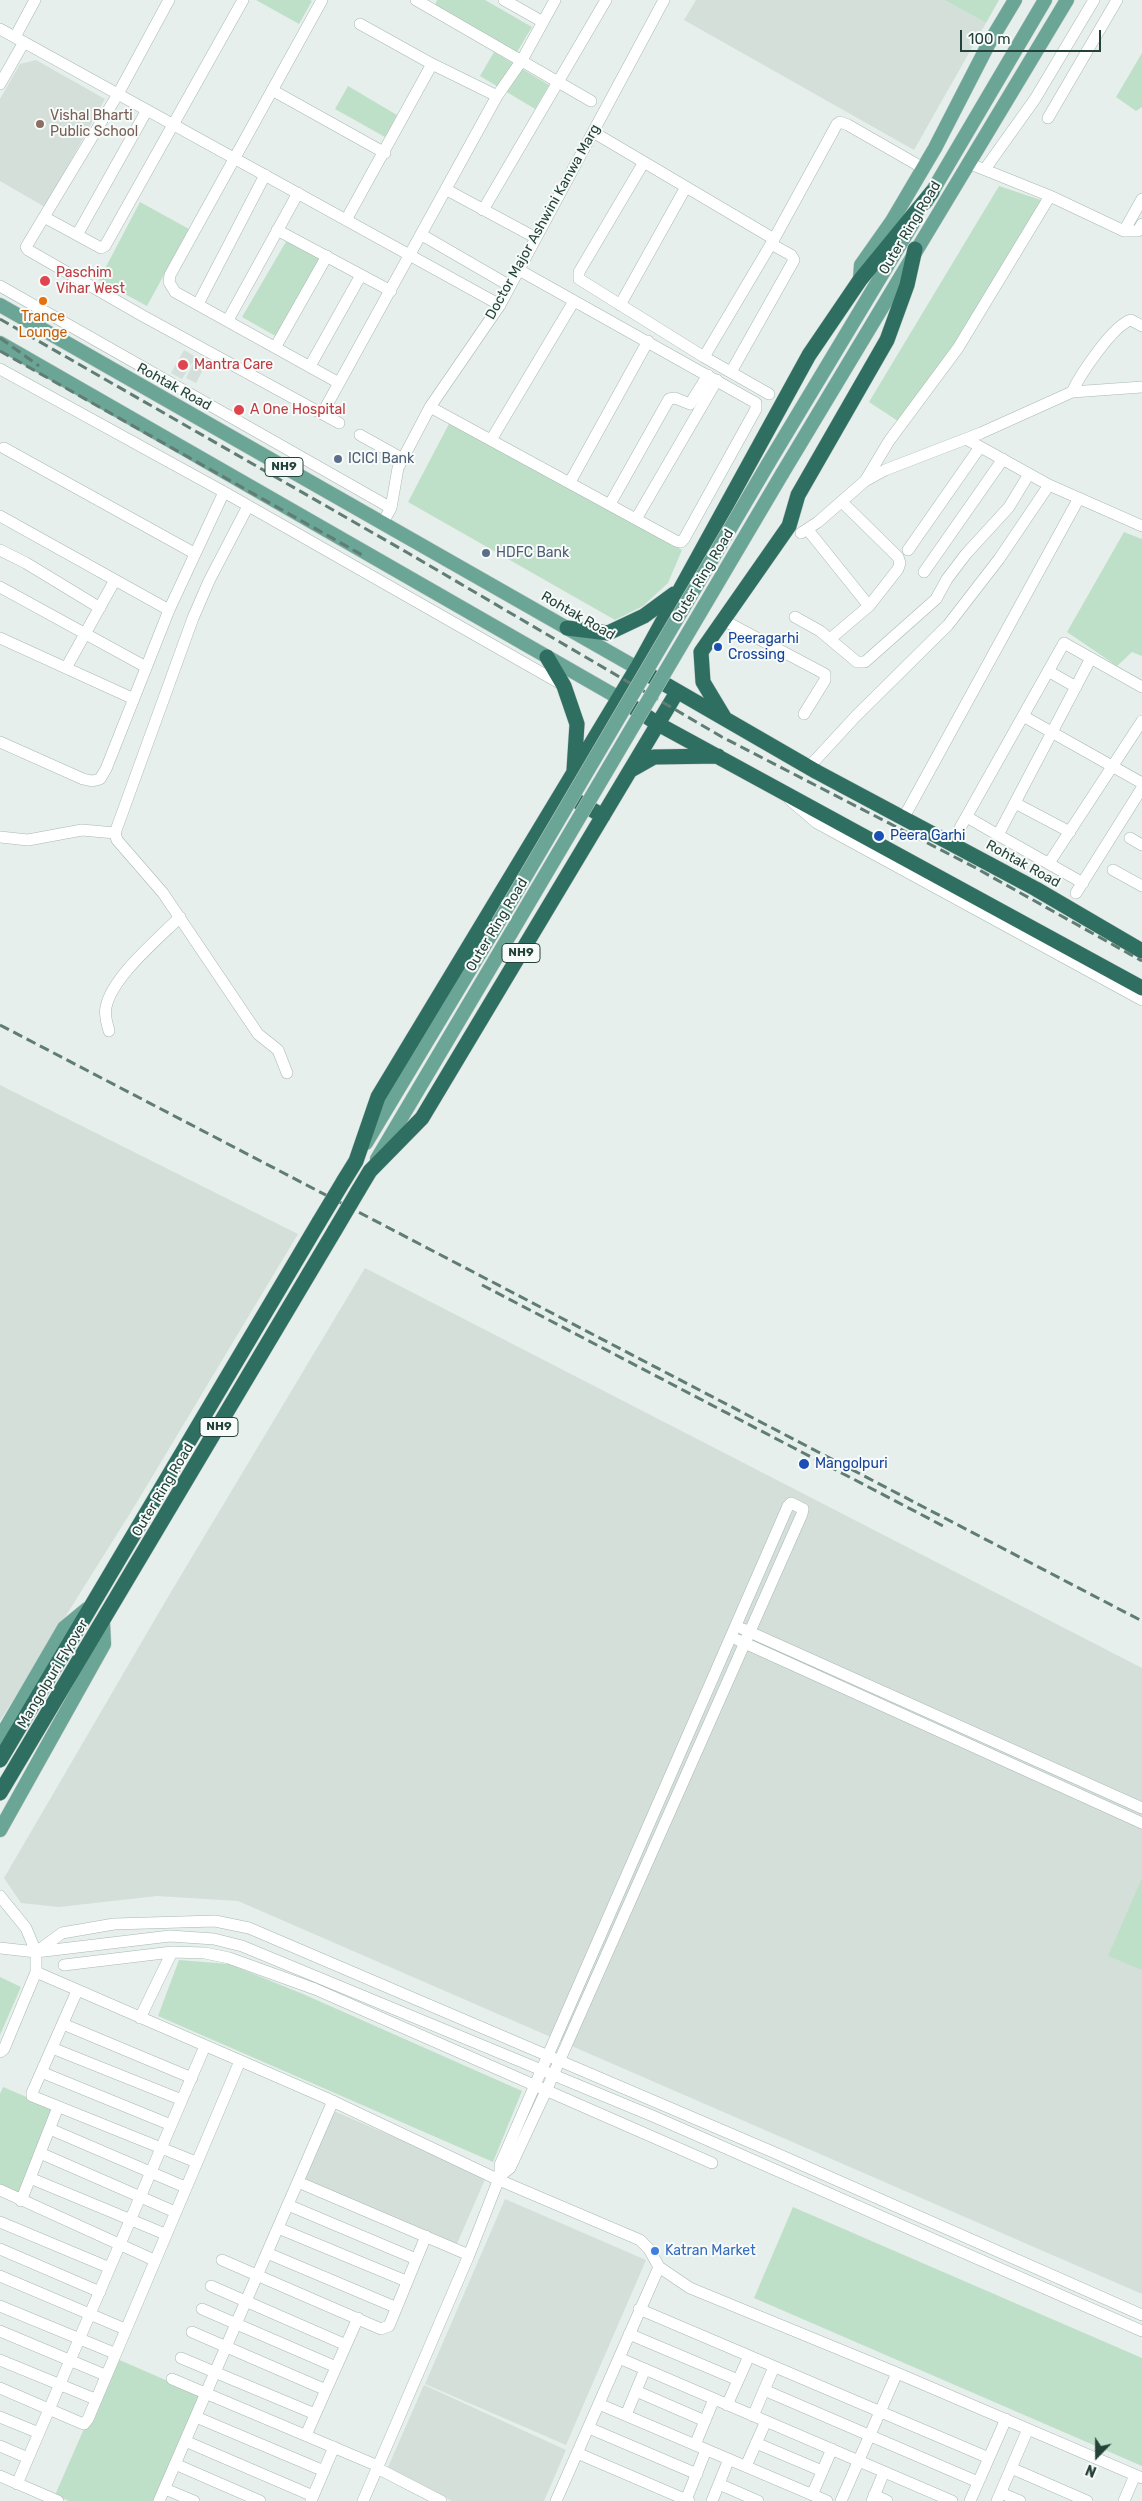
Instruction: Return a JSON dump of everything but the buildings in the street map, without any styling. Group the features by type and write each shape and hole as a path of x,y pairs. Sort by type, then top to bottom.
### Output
{"highway":[{"name":"Outer Ring Road","path":"91,1607 356,1161 378,1096 637,668 809,355 860,280 932,192"},
{"path":"726,720 703,682 701,652 789,526 798,495 887,340 907,285 916,249"},
{"path":"567,628 608,633 644,616 678,591"},
{"path":"547,657 564,686 577,724 574,774"},
{"name":"Rohtak Road","path":"637,668 809,767 904,816 1142,952"},
{"name":"Outer Ring Road","path":"103,1623 370,1171 422,1118 677,692"},
{"name":"NH9","path":"619,698 658,724 1142,988"},
{"path":"630,770 654,757 718,756"},
{"path":"563,793 603,816"},
{"name":"Mangolpuri Flyover","path":"0,1760 91,1607"},
{"name":"Mangolpuri Flyover","path":"0,1794 103,1623"}],"main road":[{"path":"860,280 861,266 892,221 936,146 988,45 1015,0"},
{"name":"Outer Ring Road","path":"356,1161 1045,0"},
{"name":"Outer Ring Road","path":"370,1171 782,474 1067,0"},
{"path":"936,146 953,157"},
{"name":"Rohtak Road","path":"0,305 146,390 383,522 637,668"},
{"name":"NH9","path":"0,343 619,698"},
{"path":"0,1738 64,1628 91,1607"},
{"name":"Outer Ring Road","path":"0,1830 104,1644 103,1623"}],"street":[{"path":"0,84 35,0"},
{"path":"169,0 118,94 26,246 28,250 142,316 339,423"},
{"path":"44,217 99,247 105,246 242,0"},
{"path":"322,0 170,275 169,282 176,292 276,346 339,383"},
{"path":"416,0 591,101"},
{"path":"504,0 543,22"},
{"path":"322,414 447,190 497,96 522,60 555,0"},
{"path":"483,210 560,82 606,0"},
{"name":"Doctor Major Ashwini Kanwa Marg","path":"383,522 391,508 398,468 430,408 500,305 664,0"},
{"path":"985,169 1035,99 1094,0"},
{"path":"1048,118 1117,0"},
{"path":"360,24 432,64 497,96"},
{"path":"0,29 500,305"},
{"path":"346,220 385,153 432,64"},
{"path":"272,90 385,153"},
{"path":"77,235 147,110"},
{"path":"704,357 772,242 837,124 840,122 923,168"},
{"path":"593,132 686,187 792,255 794,260 730,372"},
{"path":"644,162 579,272 579,279 585,285 769,394"},
{"path":"968,163 1050,196 1124,231 1141,229"},
{"path":"198,304 265,175"},
{"path":"620,304 686,187"},
{"path":"447,190 536,238"},
{"path":"228,320 298,193"},
{"path":"865,481 889,441 958,348 1050,196"},
{"path":"1124,231 1142,200"},
{"path":"277,230 391,291"},
{"path":"422,235 510,286"},
{"path":"276,346 326,256"},
{"path":"430,408 678,542 684,539 756,409 754,400 519,270"},
{"path":"310,366 361,275"},
{"path":"0,286 391,508"},
{"path":"492,440 574,301"},
{"path":"1072,392 1082,372 1121,325 1131,320 1142,326"},
{"path":"570,482 648,341"},
{"path":"0,369 224,492 564,686"},
{"path":"610,504 669,399 675,398 690,404 712,377"},
{"path":"636,519 712,377"},
{"path":"869,606 805,531 865,481 885,470 966,439 1072,392 1142,387"},
{"path":"360,435 403,459"},
{"path":"966,439 1050,485 1142,526"},
{"path":"908,550 980,447"},
{"path":"4,448 194,553"},
{"path":"924,572 1003,459"},
{"path":"795,617 830,639 857,662 864,662 936,600 947,579 966,554 1008,507 1029,474"},
{"path":"809,767 856,716 948,625 999,559 1050,485"},
{"path":"0,742 83,779 92,781 100,779 106,769 169,610 224,492"},
{"path":"904,816 1079,498"},
{"path":"830,639 869,606 898,569 900,562 898,557 842,502"},
{"path":"248,506 209,581 193,618 115,833 117,840 163,893 234,1002 258,1034 278,1050 287,1073"},
{"path":"0,516 169,610"},
{"path":"0,550 40,571 64,588 100,608"},
{"path":"388,585 396,570"},
{"path":"66,668 115,580"},
{"path":"0,587 146,667"},
{"path":"723,620 826,674 825,680 804,714"},
{"path":"0,638 134,699"},
{"path":"960,828 1064,644 1142,687"},
{"path":"998,835 1091,658"},
{"path":"1048,671 1076,687"},
{"path":"1023,716 1142,783"},
{"path":"1049,863 1142,721"},
{"path":"1076,893 1142,788"},
{"path":"782,792 817,823 1142,1000"},
{"path":"1015,803 1070,832"},
{"path":"967,817 1083,883"},
{"path":"0,837 28,840 82,830 115,833"},
{"path":"1130,838 1142,845"},
{"path":"1114,870 1142,886"},
{"path":"109,1031 105,1018 106,1006 112,992 123,976 180,917"},
{"path":"363,2501 469,2255 499,2178 500,2165 788,1506 791,1504 800,1506 803,1509 802,1514 554,2075 510,2168 499,2178"},
{"path":"734,1632 1142,1823"},
{"path":"747,1638 1142,1808"},
{"path":"0,1896 26,1928 36,1952 36,1972 4,2049 0,2052"},
{"path":"36,1952 62,1933 90,1927 151,1922 215,1921 249,1928 560,2061 1142,2315"},
{"path":"0,1948 36,1952 170,1936 214,1939 242,1946 542,2069 852,2202 1142,2331"},
{"path":"140,2018 172,1952"},
{"path":"64,1965 172,1952 206,1953 229,1958 314,1989 712,2162"},
{"path":"36,1972 333,2101 499,2178 640,2240 649,2249 659,2267 690,2288 897,2373 1139,2476 1124,2501"},
{"path":"77,1991 32,2096 196,2162"},
{"path":"63,2024 192,2078"},
{"path":"17,2484 205,2046"},
{"path":"52,2048 182,2100"},
{"path":"0,2388 84,2424 240,2061"},
{"path":"41,2072 171,2125"},
{"path":"159,2501 333,2101"},
{"path":"21,2201 58,2107"},
{"path":"50,2129 186,2187"},
{"path":"40,2153 175,2212"},
{"path":"30,2178 165,2234"},
{"path":"298,2182 469,2255"},
{"path":"0,2190 154,2260"},
{"path":"288,2205 416,2259"},
{"path":"0,2222 110,2268"},
{"path":"278,2228 406,2281"},
{"path":"222,2260 381,2329 385,2329 389,2326 395,2307 426,2236"},
{"path":"0,2249 100,2292"},
{"path":"267,2253 395,2307"},
{"path":"556,2501 659,2267"},
{"path":"0,2276 125,2329"},
{"path":"211,2286 346,2345"},
{"path":"0,2306 114,2353"},
{"path":"202,2309 336,2367"},
{"path":"640,2309 989,2458"},
{"path":"306,2435 358,2318"},
{"path":"0,2332 105,2375"},
{"path":"192,2332 326,2390"},
{"path":"629,2334 738,2380"},
{"path":"727,2405 749,2356"},
{"path":"181,2358 315,2414"},
{"path":"619,2358 952,2501"},
{"path":"0,2360 95,2399"},
{"path":"753,2416 774,2367"},
{"path":"626,2416 644,2369"},
{"path":"841,2501 897,2373"},
{"path":"172,2380 334,2447 442,2501"},
{"path":"764,2390 978,2482"},
{"path":"636,2391 705,2421"},
{"path":"695,2445 714,2399"},
{"path":"599,2404 827,2501"},
{"path":"0,2417 39,2433"},
{"path":"196,2417 324,2471"},
{"path":"970,2501 1006,2419"},
{"path":"746,2466 766,2421"},
{"path":"589,2428 697,2474"},
{"path":"1020,2501 999,2497 1028,2429"},
{"path":"185,2441 312,2499 334,2447"},
{"path":"756,2443 822,2471"},
{"path":"0,2446 28,2458"},
{"path":"577,2453 688,2500 706,2450"},
{"path":"812,2495 832,2450"},
{"path":"712,2501 729,2459"},
{"path":"175,2464 260,2501"},
{"path":"1012,2468 1087,2501"},
{"path":"884,2472 873,2498 887,2501"},
{"path":"0,2476 45,2498 58,2501"},
{"path":"719,2484 758,2501"},
{"path":"165,2489 194,2501"}],"shaded area":[{"path":"696,0 944,0 986,23 914,150 684,20"},
{"path":"36,60 105,99 45,207 0,181 0,99 20,64"},
{"name":"Mantra Care","path":"184,350 196,357 182,379 171,373"},
{"path":"196,358 206,364 196,383 186,378"},
{"path":"0,1085 298,1234 134,1507 0,1721"},
{"path":"365,1268 1142,1668 1142,2294 238,1901 157,1896 59,1907 21,1903 4,1878 165,1602"},
{"path":"334,2111 486,2177 456,2246 304,2180"},
{"path":"505,2199 646,2260 566,2445 425,2384"},
{"path":"424,2385 566,2450 544,2501 452,2501 388,2467"}],"green space":[{"path":"256,0 310,0 312,1 299,24"},
{"path":"437,0 485,0 532,27 517,52 435,5"},
{"path":"944,0 999,0 986,23"},
{"path":"494,52 549,85 535,109 480,76"},
{"path":"1142,53 1142,107 1136,111 1116,97"},
{"path":"348,86 397,115 385,137 335,109"},
{"path":"999,186 1047,202 904,425 869,402"},
{"path":"140,202 189,229 147,306 99,280"},
{"path":"287,240 324,261 279,338 242,317"},
{"path":"451,420 682,550 668,583 643,606 615,620 408,502"},
{"path":"1124,532 1142,539 1142,656 1132,652 1117,666 1067,632"},
{"path":"1142,1878 1142,1970 1108,1956"},
{"path":"179,1960 229,1964 303,1994 522,2091 493,2162 158,2016"},
{"path":"0,1977 21,1987 0,2035"},
{"path":"3,2087 55,2109 20,2197 0,2188 0,2094"},
{"path":"793,2207 1142,2358 1142,2466 754,2298"},
{"path":"115,2358 200,2395 153,2501 69,2501 55,2495"}],"railway":[{"path":"0,319 408,553 722,737 974,867 1142,961"},
{"path":"0,338 39,366"},
{"path":"0,351 364,556"},
{"path":"0,1025 1142,1621"},
{"path":"482,1285 947,1528"}],"place":[{"name":"Vishal Bharti Public School","path":"40,124"},
{"name":"Paschim Vihar West","path":"45,281"},
{"name":"Trance Lounge","path":"43,301"},
{"name":"Mantra Care","path":"183,365"},
{"name":"A One Hospital","path":"239,410"},
{"name":"ICICI Bank","path":"338,459"},
{"name":"HDFC Bank","path":"486,553"},
{"name":"Peeragarhi Crossing","path":"718,647"},
{"name":"Peera Garhi","path":"879,836"},
{"name":"Mangolpuri","path":"804,1464"},
{"name":"Katran Market","path":"655,2251"}]}
